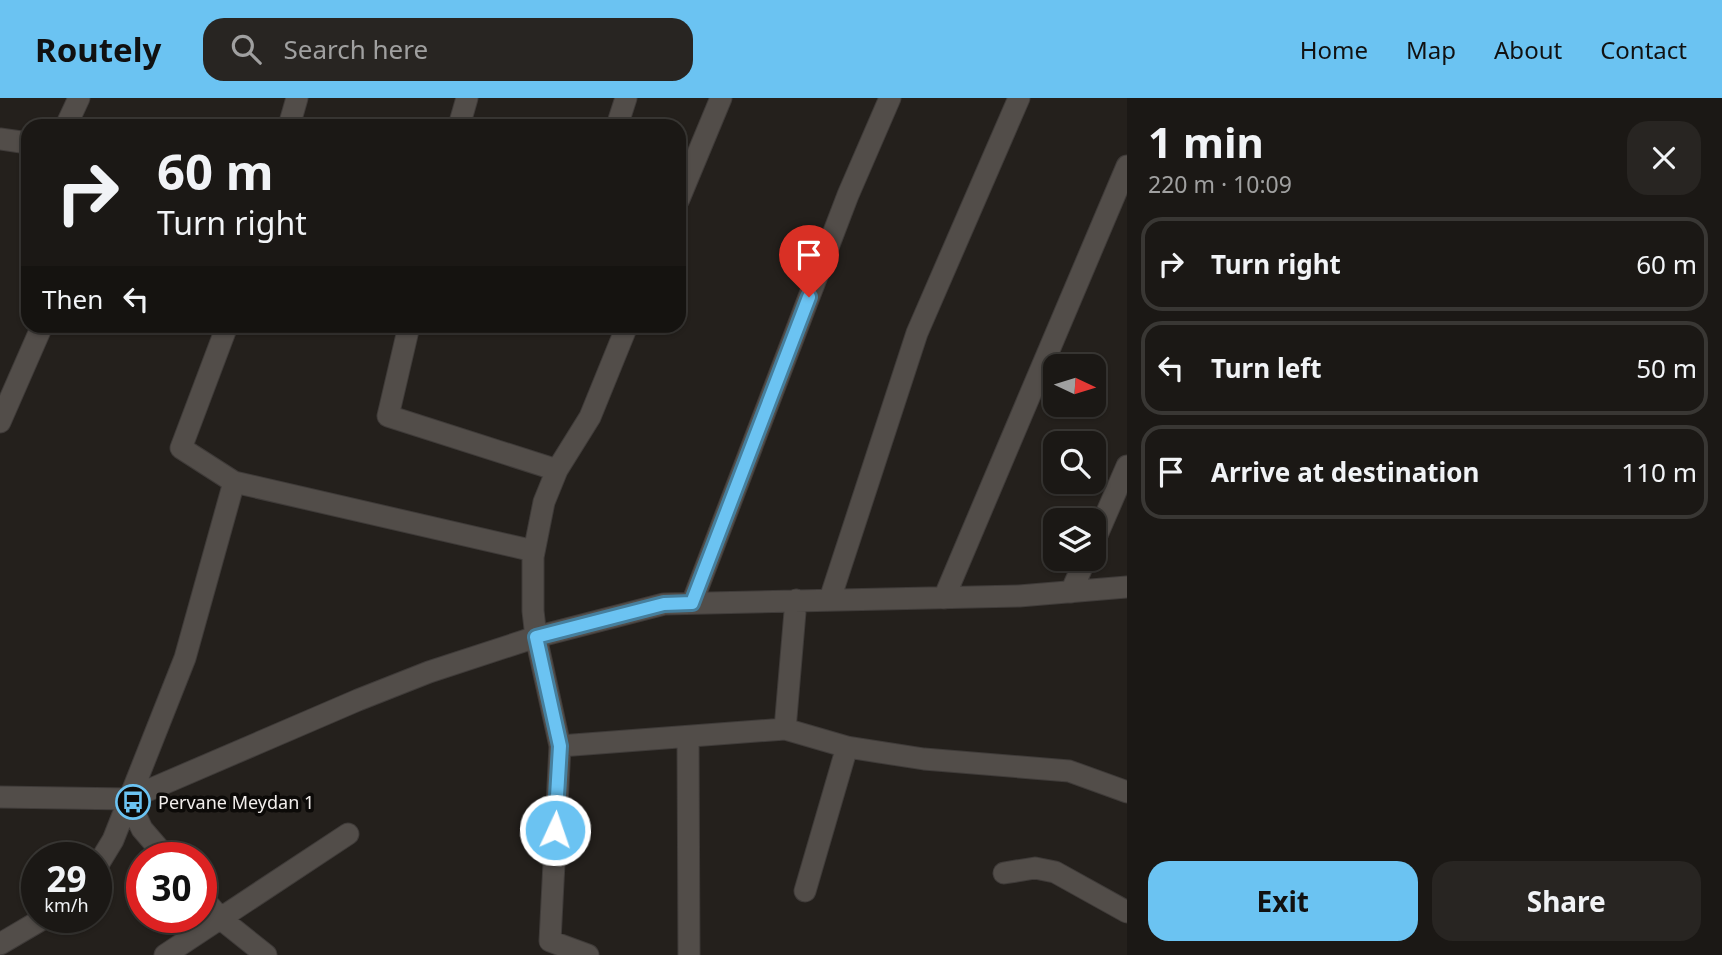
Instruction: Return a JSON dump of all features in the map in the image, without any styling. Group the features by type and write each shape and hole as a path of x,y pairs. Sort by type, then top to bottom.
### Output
{"street":[{"path":"68,119 79,98"},
{"path":"291,119 297,98"},
{"path":"461,119 467,98"},
{"path":"619,119 626,98"},
{"path":"686,183 721,98"},
{"path":"692,603 848,195 890,98"},
{"path":"830,599 917,333 1019,98"},
{"path":"0,139 21,142"},
{"path":"944,598 1127,166"},
{"path":"0,422 39,333"},
{"path":"224,333 181,448 234,482 534,551"},
{"path":"407,333 388,416 557,470"},
{"path":"588,955 550,941 560,746 536,637 532,584 534,551 544,502 557,470 590,417 624,333"},
{"path":"1106,514 1127,466"},
{"path":"112,842 185,658 234,482"},
{"path":"1071,592 1080,571"},
{"path":"0,797 128,799 358,699 536,637 664,604 944,598 1127,587"},
{"path":"785,729 796,600"},
{"path":"560,746 785,729 847,747 925,759 1069,771 1127,792"},
{"path":"688,737 689,955"},
{"path":"805,891 847,747"},
{"path":"128,799 142,829 153,842"},
{"path":"165,955 348,834"},
{"path":"1003,873 1035,869 1055,872 1127,912"},
{"path":"217,914 266,955"},
{"path":"0,944 21,932"}],"place":[{"name":"Pervane Meydan 1","path":"133,802"}],"route":[{"path":"555,830 560,746 536,637 664,604 692,603 809,297"}]}
